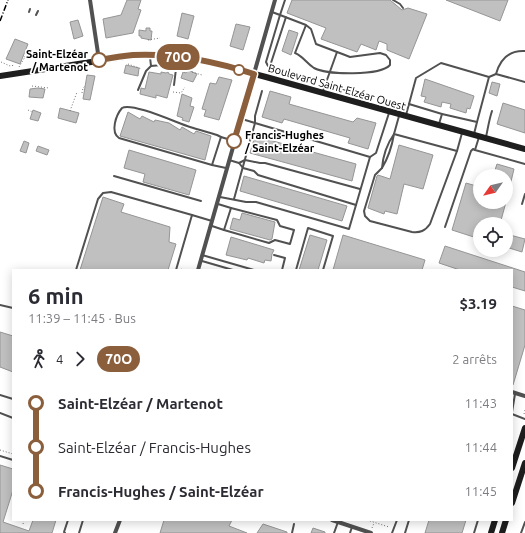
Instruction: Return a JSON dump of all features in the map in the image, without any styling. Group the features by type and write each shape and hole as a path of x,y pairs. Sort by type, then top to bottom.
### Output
{"street":[{"path":"90,0 99,60"},
{"path":"198,269 274,0"},
{"name":"Boulevard Saint-Elzéar Ouest","path":"0,76 130,56 150,55 179,57 212,62 525,149"},
{"path":"513,392 525,396"},
{"path":"513,464 525,428"},
{"path":"513,500 525,466"},
{"path":"116,533 120,521"},
{"path":"335,521 352,527 372,531"},
{"path":"491,533 495,521"},
{"path":"502,533 506,521"}],"lane":[{"path":"285,0 266,62 268,66 270,66 286,17"},
{"path":"393,0 400,4 403,8"},
{"path":"271,12 306,25 311,29 316,44 350,57 380,53 388,56 391,63 384,69 368,72 330,72 314,68 301,55 294,53 306,25"},
{"path":"496,74 505,56 516,52 525,51"},
{"path":"323,93 337,52"},
{"path":"150,55 151,66"},
{"path":"174,85 179,57"},
{"path":"462,132 457,151 430,224 424,230 412,232 370,221 365,216 364,212 375,175 386,162 393,142 394,134 409,104 416,78 441,63 489,77 496,74 525,82"},
{"path":"138,90 146,71 151,66 162,66 176,69"},
{"path":"479,137 477,122 489,77"},
{"path":"234,199 256,123 254,116 262,91"},
{"path":"409,104 442,114 477,122"},
{"path":"226,168 119,138 115,136 114,131 116,121 120,109 127,106 234,141"},
{"path":"475,150 479,137 492,111"},
{"path":"219,196 246,202 256,202 349,229 370,157 376,153 389,112"},
{"path":"439,125 442,114"},
{"path":"241,119 370,157"},
{"path":"394,134 457,151"},
{"path":"212,165 221,137"},
{"path":"445,227 473,149 525,164"},
{"path":"229,160 239,163 243,168 258,175 356,205"},
{"path":"239,163 245,160 266,163 360,189"},
{"path":"114,176 201,201"},
{"path":"76,269 98,199 103,193 109,192 212,221"},
{"path":"522,204 525,194"},
{"path":"210,226 269,243 275,240 290,244 294,230 280,226 277,220 217,204"},
{"path":"224,230 231,208"},
{"path":"176,269 192,215"},
{"path":"296,269 308,228 333,236 323,269"},
{"path":"274,255 285,258 282,269"},
{"path":"202,256 250,269"},
{"path":"201,261 230,269"},
{"path":"0,305 12,308"},
{"path":"0,395 12,399"},
{"path":"513,413 525,419"},
{"path":"0,414 12,418"},
{"path":"0,456 12,460"},
{"path":"65,533 68,521"},
{"path":"79,533 84,521"},
{"path":"346,525 348,521"},
{"path":"392,533 397,521"},
{"path":"405,533 409,521"},
{"path":"474,533 478,521"},
{"path":"334,533 338,522"},
{"path":"521,533 525,522"},
{"path":"292,533 294,524"},
{"path":"350,533 352,527"}],"path":[{"path":"148,40 160,38"},
{"path":"19,68 25,57 23,56"},
{"path":"1,62 14,66"},
{"path":"128,64 140,68"},
{"path":"192,72 202,75"},
{"path":"32,86 49,88"},
{"path":"82,93 82,88 85,86"},
{"path":"173,92 181,93 186,86"},
{"path":"70,110 77,92"},
{"path":"28,110 32,112"},
{"path":"523,415 525,410"},
{"path":"0,450 12,454"},
{"path":"370,521 391,528"},
{"path":"372,531 374,522"}],"building":[{"path":"127,0 141,0 138,9 141,10 133,33 106,38 103,19 121,15"},
{"path":"292,0 390,0 402,10 408,8 427,14 409,59 387,50 387,44 379,41 376,50 361,44 357,52 321,39 326,28 287,13"},
{"path":"446,0 508,0 500,21"},
{"path":"182,13 194,16 188,39 177,36"},
{"path":"78,20 83,36 74,39 70,22"},
{"path":"236,24 250,27 243,50 230,46"},
{"path":"146,28 150,28 150,31 152,31 151,40 141,38 141,36 139,36 139,30 146,31"},
{"path":"289,30 298,33 291,55 282,51"},
{"path":"15,39 28,44 20,64 6,59"},
{"path":"126,65 139,68 138,76 124,73"},
{"path":"188,70 197,74 193,82 181,78 183,72 186,73"},
{"path":"149,72 161,74 161,72 168,72 169,74 173,75 167,98 156,95 156,98 140,94 141,88 145,89"},
{"path":"87,75 95,76 90,100 83,99"},
{"path":"219,77 232,80 219,120 204,116 206,110 202,109 210,83 216,84"},
{"path":"425,79 474,96 470,109 467,108 466,113 450,108 451,104 442,102 441,107 424,102 426,97 421,96"},
{"path":"492,82 500,84 497,96 489,93"},
{"path":"30,89 45,89 43,98 29,97"},
{"path":"270,91 291,97 289,104 353,122 357,118 376,123 368,149 348,143 350,138 284,119 282,123 262,117"},
{"path":"182,94 192,98 190,106 194,107 189,122 182,120 183,118 177,116"},
{"path":"503,103 525,110 525,133 497,124"},
{"path":"60,108 79,113 76,123 58,118"},
{"path":"33,110 41,113 38,121 30,119"},
{"path":"128,112 140,119 142,116 154,122 155,120 169,123 180,130 182,127 194,134 196,131 211,136 205,160 120,136"},
{"path":"255,136 356,164 352,181 250,153"},
{"path":"24,141 29,143 26,153 20,151"},
{"path":"399,145 433,155 423,189 404,184 397,214 385,211 384,214 368,208 377,176 390,179"},
{"path":"38,146 49,150 47,155 36,151"},
{"path":"129,150 196,170 189,195 143,182 145,174 124,168"},
{"path":"497,164 514,169 513,173 513,169 495,169"},
{"path":"244,176 347,206 342,221 240,191"},
{"path":"466,183 473,185 473,209 504,209 502,217 473,217 473,237 452,230"},
{"path":"103,197 124,204 121,212 170,227 169,242 176,244 168,269 80,269"},
{"path":"242,213 275,222 272,239 270,240 230,229 233,218 240,220"},
{"path":"310,235 327,240 318,269 299,269"},
{"path":"343,235 425,260 422,269 333,269"},
{"path":"513,236 525,239 522,252 513,249"},
{"path":"231,237 274,250 271,261 265,260 264,263 248,258 247,260 226,255"},
{"path":"445,246 473,255 473,257 479,257 525,272 525,291 513,287 513,269 457,269 439,263"},
{"path":"513,306 525,310 525,345 513,385"},
{"path":"0,332 12,336 12,372 0,367"},
{"path":"0,465 12,469 12,493 3,522 29,531 33,521 56,521 52,533 0,533"},
{"path":"164,521 232,521 229,526 247,533 160,533"},
{"path":"429,521 466,521 462,533 425,533"},
{"path":"263,524 287,532 287,533 257,533"},
{"path":"313,528 325,532 325,533 311,533"}],"railway":[{"path":"0,21 8,0"}],"bus line":[{"name":"70O","path":"99,60 134,55 171,56 212,62 254,74 234,141"}],"place":[{"name":"Saint-Elzéar / Martenot","path":"99,60"},
{"name":"Francis-Hughes / Saint-Elzéar","path":"234,141"}]}
